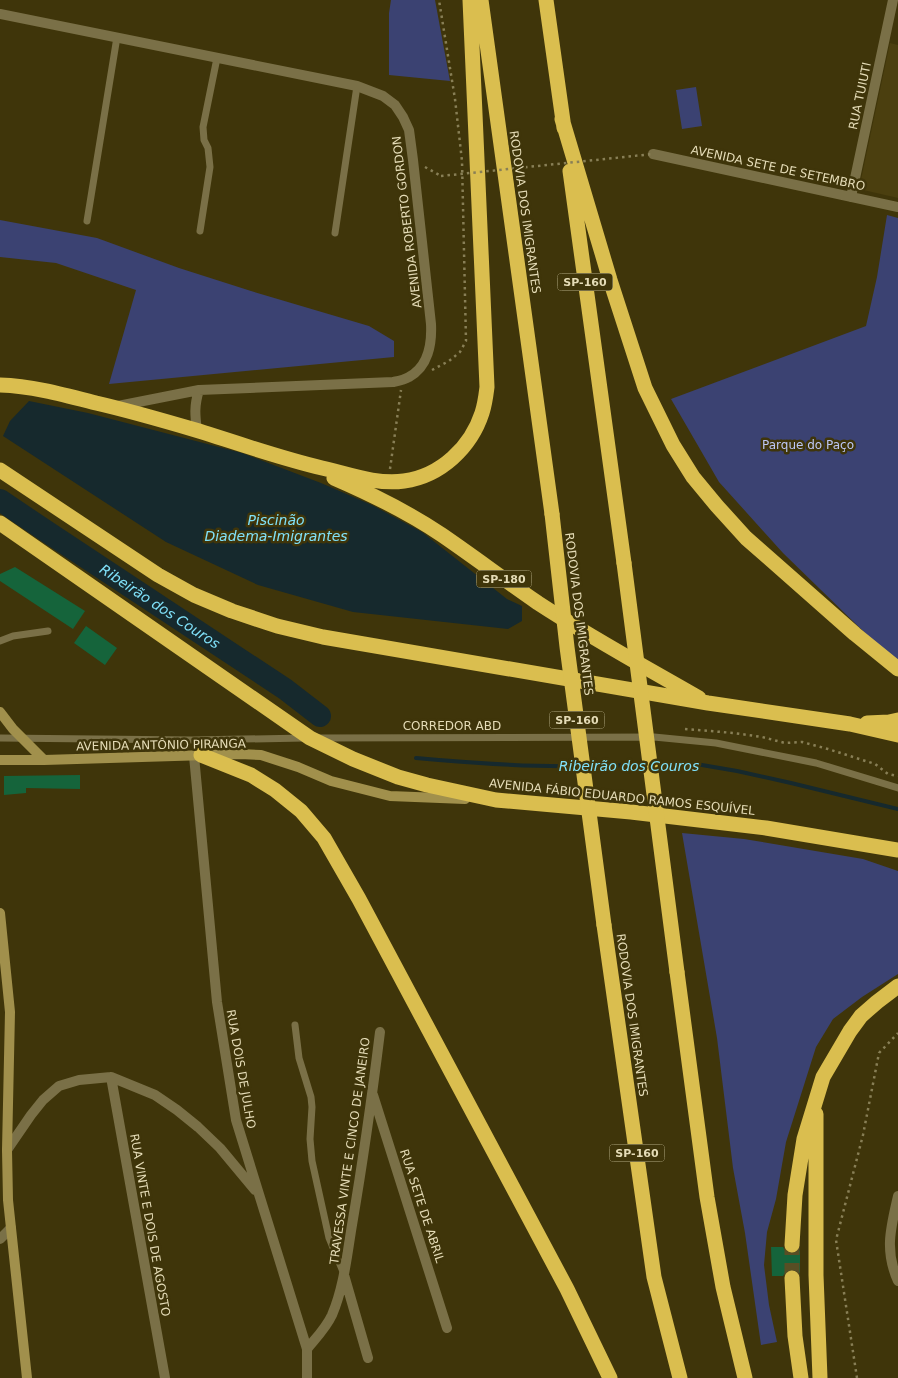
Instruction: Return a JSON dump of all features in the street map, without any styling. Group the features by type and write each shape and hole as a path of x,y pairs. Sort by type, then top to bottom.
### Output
{"highway":[{"path":"296,462 384,481 404,481 423,476 443,466 462,450 475,432 483,411 487,387 470,0"},
{"name":"RODOVIA DOS IMIGRANTES","path":"480,0 552,514 567,647 604,925 654,1277 680,1378"},
{"name":"SP-160","path":"546,0 624,563 707,1198 723,1287 744,1378"},
{"path":"562,119 610,280 645,388 673,445 693,477 746,538 898,669"},
{"name":"SP-180","path":"2,385 42,389 197,431 296,462 354,486 406,513 440,534 575,627 708,703 850,724 898,735"},
{"path":"0,470 158,575 194,595 232,611 277,626 323,637 708,703"},
{"name":"AVENIDA FÁBIO EDUARDO RAMOS ESQUÍVEL","path":"0,523 310,738 353,759 398,777 496,800 631,812 766,828 898,850"},
{"path":"850,724 898,720"},
{"path":"197,755 251,775 275,790 301,812 324,838 359,899 567,1289 610,1378"},
{"path":"792,1245 798,1169 804,1139 823,1077 861,1016 898,986"},
{"path":"817,1100 816,1275 820,1378"},
{"path":"792,1278 795,1336 801,1378"}],"main road":[{"path":"0,712 13,729 44,760"},
{"name":"AVENIDA ANTÔNIO PIRANGA","path":"0,760 261,755 332,781 390,796 496,800"},
{"path":"0,913 10,1012 7,1150 8,1200 26,1378"}],"street":[{"name":"RUA TUIUTI","path":"850,197 893,0"},
{"name":"AVENIDA ROBERTO GORDON","path":"0,14 358,86 383,96 395,105 409,130 432,324 432,340 428,355 420,368 408,378 393,382 199,390 112,407"},
{"name":"AVENIDA SETE DE SETEMBRO","path":"653,154 898,207"},
{"path":"197,431 195,415 196,399 199,390"},
{"name":"RUA DOIS DE JULHO","path":"197,755 217,1002 236,1120 307,1349 307,1378"},
{"name":"TRAVESSA VINTE E CINCO DE JANEIRO","path":"307,1349 331,1316 344,1274 363,1165 380,1032"},
{"path":"7,1150 43,1100 60,1086 79,1080 111,1077 155,1095 177,1110 220,1148 258,1195"},
{"name":"RUA VINTE E DOIS DE AGOSTO","path":"111,1077 165,1378"},
{"name":"RUA SETE DE ABRIL","path":"372,1092 448,1328"},
{"path":"898,1196 890,1228 889,1242 890,1255 898,1281"},
{"path":"0,1239 11,1228"},
{"name":"TRAVESSA VINTE E CINCO DE JANEIRO","path":"344,1274 368,1358"}],"lane":[{"path":"87,221 117,37"},
{"path":"200,231 210,166 203,127 217,58"},
{"path":"335,232 358,86"},
{"path":"0,641 13,636 48,631"},
{"name":"CORREDOR ABD","path":"0,738 192,740 663,738 716,743 816,763 898,788"},
{"name":"TRAVESSA VINTE E CINCO DE JANEIRO","path":"295,1025 299,1058 311,1097 310,1139 312,1161 329,1238 344,1274"}],"path":[{"path":"429,371 449,361 460,352 466,341 462,161 439,0"},
{"path":"414,160 441,176 653,154"},
{"path":"390,470 401,389"},
{"path":"857,1378 836,1240 863,1135 879,1053 898,1032"}],"shaded area":[{"path":"890,43 898,45 898,198 859,189"}],"green space":[{"path":"391,0 435,0 450,81 389,75 389,13"},
{"path":"696,87 702,126 682,129 676,90"},
{"name":"Parque do Paço","path":"887,215 898,218 898,665 783,553 719,482 671,399 866,326 877,277"},
{"path":"0,220 97,238 179,268 369,326 394,341 394,357 109,384 136,290 56,263 0,257"},
{"path":"682,833 744,839 863,859 898,871 898,974 862,997 833,1019 816,1047 786,1142 776,1199 767,1232 764,1265 769,1305 777,1342 761,1345 745,1233 733,1168 717,1038"}],"water":[{"name":"Piscinão Diadema-Imigrantes","path":"29,401 88,413 242,453 372,505 422,532 507,599 522,606 522,621 508,629 353,612 258,585 166,542 3,436 10,421"}],"building":[{"path":"15,567 85,611 73,629 0,581 0,574"},
{"path":"86,626 117,648 105,665 74,643"},
{"path":"80,775 80,789 26,788 26,793 4,795 4,776"},
{"path":"771,1247 783,1247 786,1252 791,1254 796,1254 800,1250 800,1273 796,1269 791,1269 787,1270 783,1276 772,1276"}],"waterway":[{"name":"Ribeirão dos Couros","path":"0,500 285,689 320,716"},
{"name":"Ribeirão dos Couros","path":"416,758 497,764 578,766"},
{"name":"Ribeirão dos Couros","path":"653,764 696,764 737,771 898,809"},
{"name":"Ribeirão dos Couros","path":"585,766 646,765"}],"tunnel":[{"path":"792,1245 792,1278"}]}
